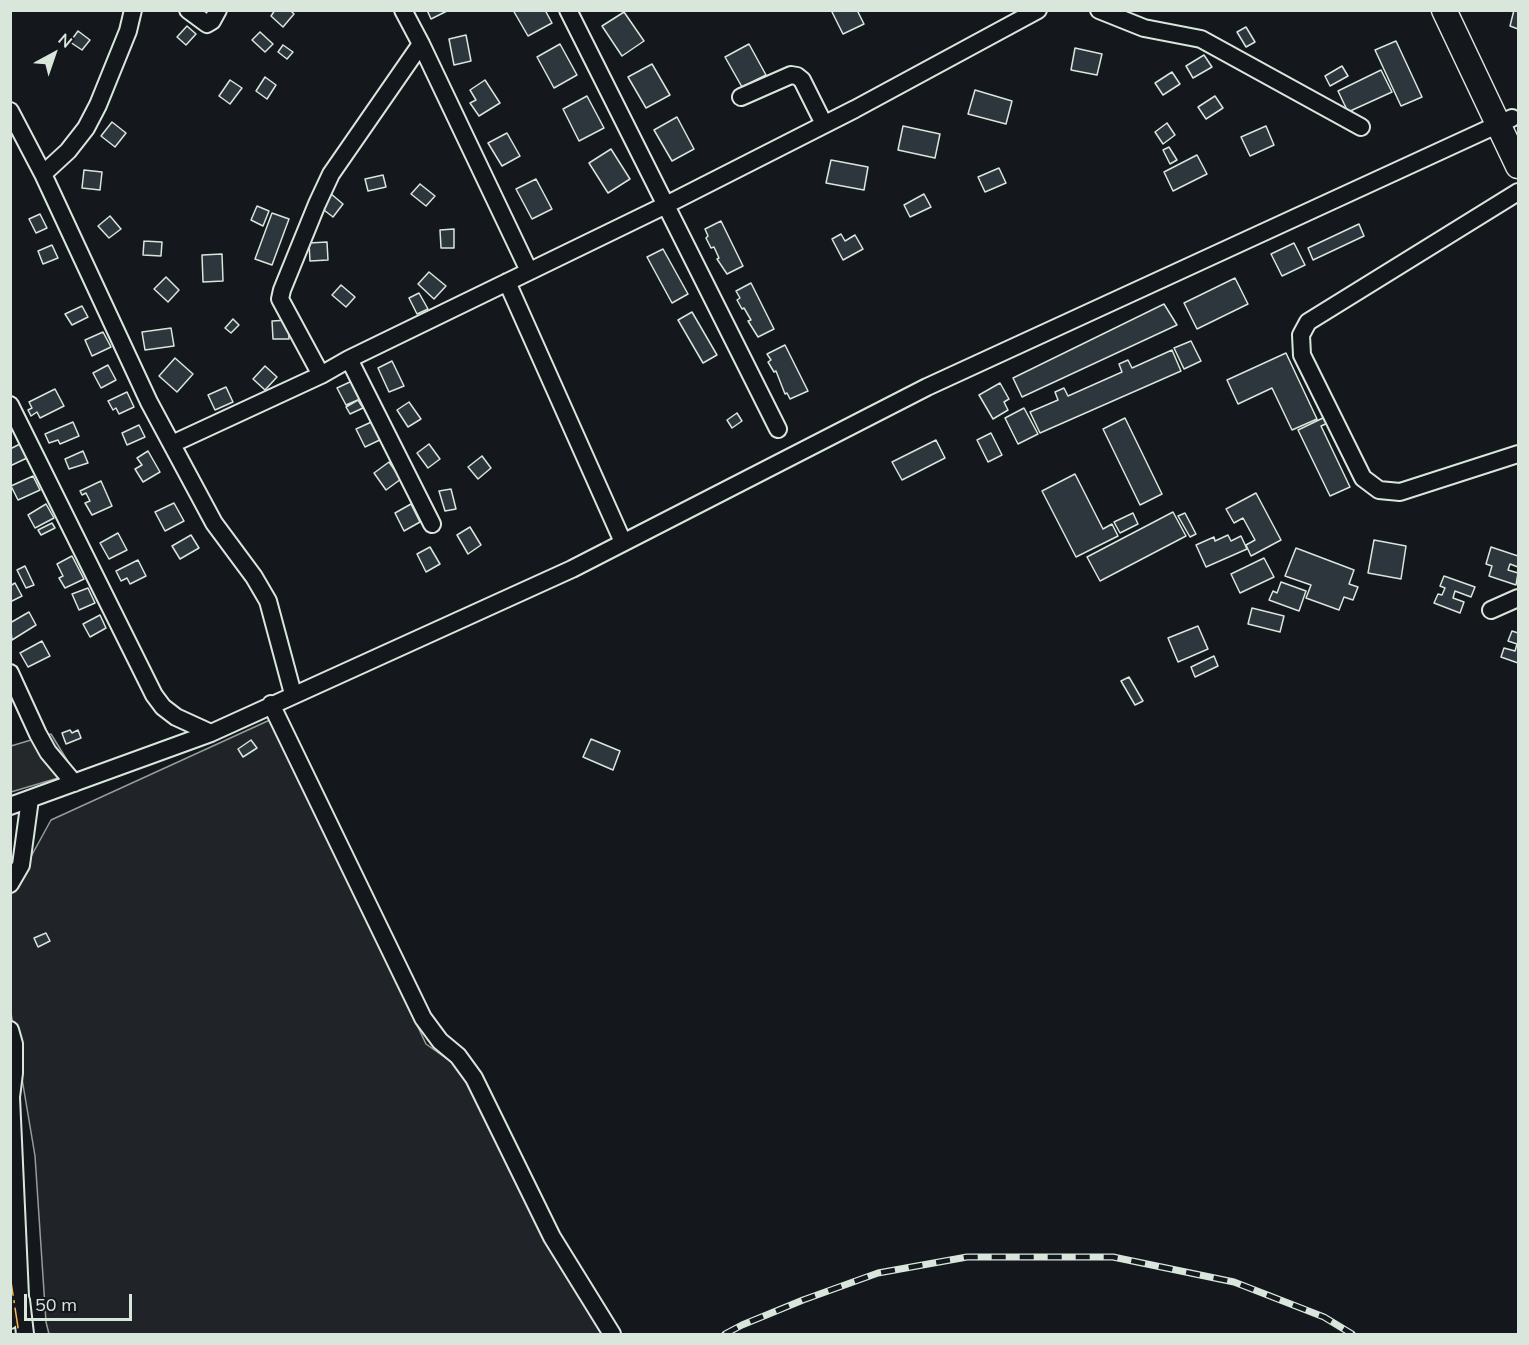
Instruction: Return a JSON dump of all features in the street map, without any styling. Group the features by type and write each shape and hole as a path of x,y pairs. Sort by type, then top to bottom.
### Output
{"highway":[{"path":"1444,10 1510,124"},
{"path":"1461,10 1510,124 1518,166"}],"street":[{"path":"43,174 68,151 86,128 128,32 133,10"},
{"path":"188,10 207,24 212,21 218,10"},
{"path":"403,10 529,271"},
{"path":"568,10 778,429"},
{"path":"172,444 321,375 349,359 666,205 825,124 1038,10"},
{"path":"1099,10 1144,28 1201,39 1361,126"},
{"path":"321,375 280,298 282,290 331,174 421,44"},
{"path":"741,97 791,75 797,76 802,80 825,124"},
{"path":"10,111 43,174 134,372 214,524 254,577 268,601 292,694"},
{"path":"10,806 211,733 292,694 561,574 927,387 1510,124"},
{"path":"1518,192 1308,322 1301,335 1302,355 1363,478 1379,490 1400,492 1518,454"},
{"path":"507,282 623,542"},
{"path":"349,359 432,524"},
{"path":"10,405 154,695 163,707 176,717 211,733"},
{"path":"1491,610 1518,598"},
{"path":"10,673 48,752 74,783"},
{"path":"271,704 423,1018 440,1041 458,1056 474,1078 552,1237 612,1335"},
{"path":"10,884 21,865 30,799"},
{"path":"10,1030 14,1044 11,1098 13,1179 20,1296 25,1335"},
{"path":"10,1320 20,1296"}],"shaded area":[{"path":"272,719 426,1044 464,1071 608,1334 49,1334 46,1322 35,1156 11,1013 10,895 51,820"},
{"path":"51,734 75,773 11,792 11,746"}],"building":[{"path":"275,10 290,10 294,14 283,27 271,16"},
{"path":"427,10 449,10 431,19"},
{"path":"513,10 545,10 552,23 528,36"},
{"path":"831,10 857,10 864,24 843,34"},
{"path":"1514,10 1518,10 1518,29 1510,26"},
{"path":"624,12 644,41 622,56 602,26"},
{"path":"187,26 196,34 186,45 177,37"},
{"path":"1246,27 1255,42 1246,47 1237,32"},
{"path":"78,31 90,40 82,50 70,42"},
{"path":"260,32 273,44 265,52 252,40"},
{"path":"466,35 471,61 454,65 449,39"},
{"path":"1396,41 1422,97 1401,106 1375,50"},
{"path":"560,44 577,75 554,88 537,57"},
{"path":"749,44 766,75 742,87 725,57"},
{"path":"283,45 293,52 287,59 278,52"},
{"path":"1075,48 1102,54 1097,75 1071,70"},
{"path":"1204,55 1212,67 1193,78 1186,66"},
{"path":"652,64 670,95 646,108 628,77"},
{"path":"1342,66 1348,76 1330,86 1325,76"},
{"path":"1381,70 1392,92 1348,112 1338,91"},
{"path":"1172,72 1180,84 1163,95 1155,83"},
{"path":"265,77 276,85 267,99 256,91"},
{"path":"230,80 242,88 230,104 219,96"},
{"path":"485,80 500,103 479,116 470,103 476,100 470,90"},
{"path":"975,90 1012,101 1006,124 968,114"},
{"path":"587,96 604,128 579,141 563,109"},
{"path":"1215,96 1223,108 1206,119 1198,107"},
{"path":"677,117 694,149 672,161 654,130"},
{"path":"112,122 126,133 115,147 101,136"},
{"path":"1167,123 1175,135 1163,144 1155,132"},
{"path":"903,126 940,134 935,158 898,150"},
{"path":"1266,126 1274,145 1250,156 1241,137"},
{"path":"507,133 520,156 502,166 488,143"},
{"path":"1169,147 1177,160 1170,164 1163,150"},
{"path":"611,149 630,179 608,193 589,163"},
{"path":"1197,155 1207,174 1173,191 1164,172"},
{"path":"831,160 868,167 864,190 826,183"},
{"path":"999,168 1006,183 985,192 978,177"},
{"path":"84,170 102,172 100,190 82,188"},
{"path":"383,175 386,187 368,191 365,179"},
{"path":"536,179 552,209 532,219 516,189"},
{"path":"420,184 435,196 426,206 411,194"},
{"path":"330,193 343,204 333,217 320,207"},
{"path":"924,194 931,207 910,217 904,205"},
{"path":"257,206 269,211 263,226 251,220"},
{"path":"272,213 289,219 272,265 255,259"},
{"path":"40,214 47,228 36,233 29,219"},
{"path":"110,216 121,229 109,238 98,226"},
{"path":"721,221 743,266 727,274 717,259 719,258 714,247 711,248 706,238 708,236 705,229"},
{"path":"1359,224 1364,236 1313,260 1308,248"},
{"path":"454,229 454,248 441,248 440,230"},
{"path":"841,234 845,241 855,235 863,249 843,260 832,239"},
{"path":"144,241 162,242 161,256 143,255"},
{"path":"327,242 328,260 310,261 309,243"},
{"path":"1294,243 1305,265 1282,276 1271,254"},
{"path":"52,245 58,258 43,264 38,251"},
{"path":"663,249 688,294 672,303 647,257"},
{"path":"222,254 223,281 203,282 202,255"},
{"path":"429,272 446,286 434,299 418,284"},
{"path":"166,277 179,290 168,302 154,289"},
{"path":"1235,278 1248,304 1197,329 1184,303"},
{"path":"751,283 774,329 758,337 748,321 751,320 737,300 740,298 736,291"},
{"path":"341,285 355,297 346,307 332,295"},
{"path":"419,293 428,309 417,314 409,298"},
{"path":"1164,304 1177,325 1022,397 1013,378"},
{"path":"82,306 88,317 72,325 65,314"},
{"path":"692,312 717,355 703,363 678,320"},
{"path":"233,319 239,325 231,333 225,328"},
{"path":"288,320 289,339 273,339 272,321"},
{"path":"171,328 174,346 145,350 142,332"},
{"path":"103,332 111,347 92,356 85,340"},
{"path":"1191,341 1201,361 1184,369 1174,348"},
{"path":"785,345 808,391 790,399 787,393 785,394 776,371 774,372 768,362 771,360 767,354"},
{"path":"1172,350 1181,371 1040,433 1030,412 1058,400 1055,392 1064,388 1068,396 1122,372 1119,364 1128,360 1132,368"},
{"path":"1286,353 1317,419 1292,430 1272,388 1238,404 1227,380"},
{"path":"175,358 193,374 177,392 159,376"},
{"path":"392,361 404,386 389,392 378,368"},
{"path":"108,365 116,380 101,388 93,373"},
{"path":"265,366 277,377 265,390 253,379"},
{"path":"352,381 360,399 346,405 337,388"},
{"path":"1000,383 1009,399 1004,402 1008,410 993,419 979,395"},
{"path":"226,387 233,402 215,410 208,395"},
{"path":"55,389 64,406 40,418 37,412 31,416 28,410 32,408 29,402"},
{"path":"127,392 134,407 119,414 116,408 113,410 108,401"},
{"path":"358,400 363,408 350,414 346,407"},
{"path":"409,402 421,419 408,427 397,410"},
{"path":"1024,408 1038,434 1018,444 1005,418"},
{"path":"737,413 742,421 732,428 727,420"},
{"path":"1325,417 1328,423 1321,426 1350,487 1330,496 1298,430"},
{"path":"1125,418 1162,494 1140,505 1103,429"},
{"path":"378,419 386,437 365,447 356,429"},
{"path":"73,422 79,436 60,444 58,440 49,443 45,434"},
{"path":"139,425 145,437 127,445 122,433"},
{"path":"991,433 1002,455 988,462 977,440"},
{"path":"936,440 945,458 902,480 892,462"},
{"path":"20,444 27,458 10,466 10,449"},
{"path":"429,444 440,459 428,468 417,453"},
{"path":"83,451 88,463 69,469 65,459"},
{"path":"148,451 160,472 143,482 135,469 142,465 137,458"},
{"path":"482,456 491,468 478,479 468,467"},
{"path":"389,462 401,479 386,490 374,473"},
{"path":"1075,474 1103,529 1112,524 1118,536 1076,557 1042,491"},
{"path":"33,476 40,490 18,500 11,486"},
{"path":"101,481 112,506 92,515 85,503 90,501 86,493 82,495 80,491"},
{"path":"451,489 456,509 445,511 439,491"},
{"path":"1256,493 1281,540 1251,556 1246,545 1255,540 1243,518 1234,523 1226,509"},
{"path":"174,503 184,521 165,531 155,512"},
{"path":"46,504 54,518 35,528 28,515"},
{"path":"411,504 420,522 404,531 395,513"},
{"path":"1173,512 1186,536 1100,581 1087,557"},
{"path":"1133,513 1138,524 1120,533 1114,522"},
{"path":"1185,513 1196,534 1190,537 1178,516"},
{"path":"52,523 55,528 41,535 38,530"},
{"path":"470,527 481,545 468,554 457,535"},
{"path":"118,533 127,550 109,559 100,543"},
{"path":"191,535 199,548 180,559 172,546"},
{"path":"1228,535 1231,541 1241,536 1247,549 1206,567 1196,545 1214,537 1215,541"},
{"path":"1374,540 1406,546 1401,579 1368,573"},
{"path":"430,547 440,564 426,572 417,554"},
{"path":"1491,547 1518,556 1518,567 1510,564 1508,570 1518,573 1516,585 1489,576 1492,566 1486,564"},
{"path":"1296,548 1354,570 1349,584 1358,587 1353,600 1344,597 1339,610 1306,598 1311,585 1285,576"},
{"path":"72,556 84,579 65,588 59,578 63,576 57,564"},
{"path":"1264,558 1274,577 1240,593 1231,574"},
{"path":"138,560 146,576 130,584 127,578 121,581 116,571"},
{"path":"25,566 34,585 26,588 17,570"},
{"path":"1444,576 1475,587 1471,597 1455,591 1453,598 1464,602 1460,613 1434,603 1438,594 1442,595 1445,588 1440,586"},
{"path":"1281,582 1306,591 1299,611 1269,600 1273,591 1277,593"},
{"path":"15,583 22,596 10,602 10,586"},
{"path":"88,588 95,603 79,610 72,594"},
{"path":"1252,608 1284,616 1280,632 1248,624"},
{"path":"29,612 36,625 12,640 10,623"},
{"path":"100,615 106,628 90,637 83,624"},
{"path":"1198,626 1208,649 1178,662 1168,638"},
{"path":"1512,631 1518,633 1518,663 1501,657 1504,648 1515,651 1517,644 1508,641"},
{"path":"42,641 50,656 28,667 20,653"},
{"path":"1214,656 1218,666 1195,677 1191,667"},
{"path":"1129,677 1143,701 1135,705 1121,681"},
{"path":"70,730 72,733 78,730 81,738 66,744 62,733"},
{"path":"591,739 620,751 613,770 583,757"},
{"path":"251,740 257,748 243,757 238,749"},
{"path":"46,933 50,941 38,947 34,938"}],"railway":[{"path":"725,1334 803,1300 878,1273 967,1257 1113,1257 1234,1282 1324,1317 1352,1334"}],"power":[{"path":"10,1275 19,1334"}]}
